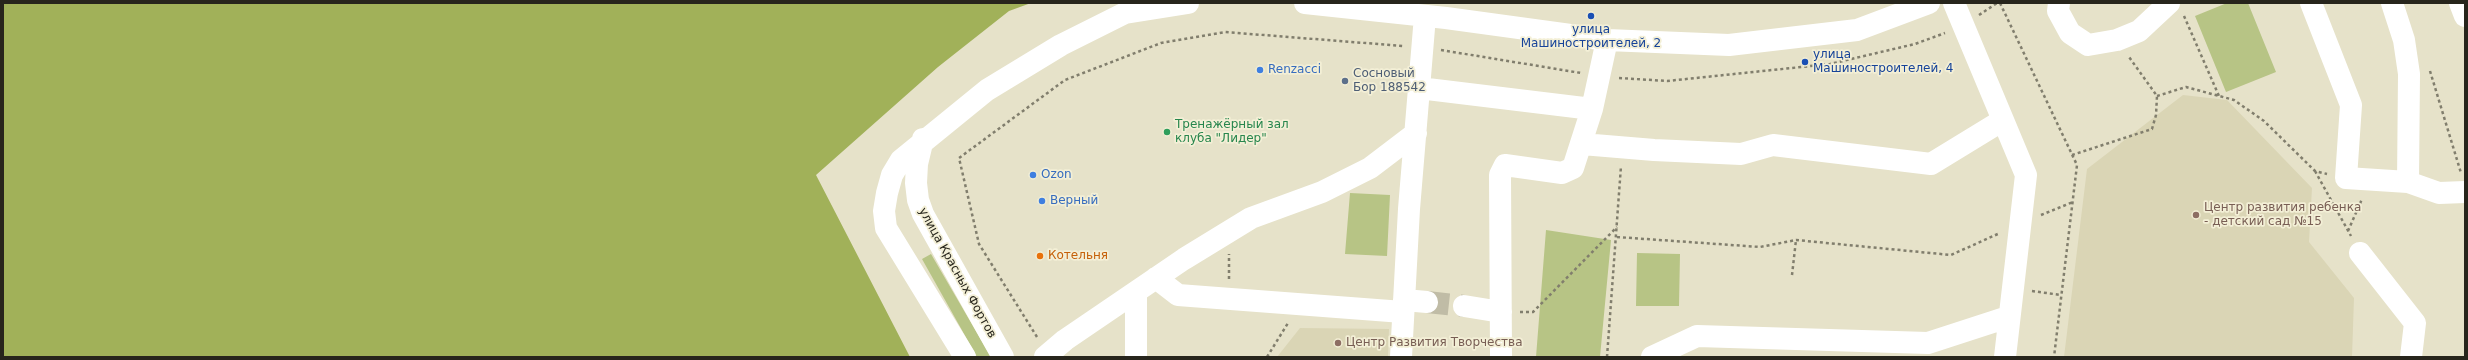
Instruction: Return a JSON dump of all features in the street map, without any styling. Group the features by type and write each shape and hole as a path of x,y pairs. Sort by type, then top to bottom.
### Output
{"street":[{"path":"965,357 886,228 884,210 892,175 900,160 923,139 987,90 1061,44 1125,13 1188,3"},
{"path":"1305,3 1425,16 1607,40 1663,44 1729,45 1791,39 1857,30 1929,3"},
{"path":"1954,3 2026,175 2008,317 2005,357"},
{"path":"2059,3 2058,11 2070,32 2088,45 2117,40 2139,31 2175,7"},
{"path":"2311,3 2351,105 2346,178 2408,182 2439,194 2464,186"},
{"path":"2392,3 2404,40 2410,74 2408,182"},
{"path":"2460,3 2465,16"},
{"path":"1401,357 1403,306 1419,88 1433,49 1425,16"},
{"path":"1501,357 1500,175 1505,165 1562,173 1573,168 1582,144 1592,109 1607,40"},
{"path":"1419,88 1592,109"},
{"path":"1582,144 1623,148 1741,154 1773,146 1931,164 2003,120"},
{"path":"1039,349 1065,340 1156,278 1251,218 1322,192 1370,168 1416,133"},
{"name":"улица Красных Фортов","path":"923,139 917,164 916,176 918,200 923,214 1003,357"},
{"path":"2360,253 2415,323 2411,357"},
{"path":"1156,278 1178,295 1299,305 1403,306 1427,302"},
{"path":"1136,293 1136,357"},
{"path":"1464,306 1501,312"},
{"path":"1652,357 1697,336 1928,343 2008,317"}],"path":[{"path":"2000,3 2077,165 2054,357"},
{"path":"2175,7 2219,96"},
{"path":"1039,349 1038,336 979,244 959,158 997,128 1066,80 1161,43 1225,32 1433,49"},
{"path":"2072,155 2152,129 2156,116 2157,96 2117,40"},
{"path":"2429,68 2464,186"},
{"path":"2157,96 2186,87 2234,100 2264,122 2315,171 2360,253"},
{"path":"1607,357 1623,148"},
{"path":"2315,171 2346,178"},
{"path":"2348,232 2370,180"},
{"path":"1617,237 1760,247 1796,240 1951,255 2073,202"},
{"path":"1501,312 1533,312 1617,226"},
{"path":"1229,232 1229,299"},
{"path":"1792,275 1796,240"},
{"path":"2012,289 2061,295"},
{"path":"1267,357 1299,305"}],"shaded area":[{"name":"Центр развития ребенка - детский сад №15","path":"2183,95 2227,100 2312,188 2309,242 2354,298 2352,357 2064,357 2087,169"},
{"name":"Центр Развития Творчества","path":"1300,328 1389,329 1388,357 1277,357"}],"green space":[{"path":"3,3 1031,3 1009,11 938,67 816,175 910,357 3,357"},
{"path":"2227,3 2248,3 2276,72 2226,92 2195,16"},
{"path":"1350,193 1390,195 1387,256 1345,254"},
{"path":"1546,230 1611,240 1600,357 1536,357"},
{"path":"1637,253 1680,254 1679,306 1636,306"},
{"path":"931,254 991,357 977,357 922,259"}],"tunnel":[{"path":"1427,302 1464,306"}],"place":[{"name":"улица Машиностроителей, 2","path":"1591,16"},
{"name":"улица Машиностроителей, 4","path":"1805,62"},
{"name":"Renzacci","path":"1260,70"},
{"name":"Сосновый Бор 188542","path":"1345,81"},
{"name":"Тренажёрный зал клуба \"Лидер\"","path":"1167,132"},
{"name":"Ozon","path":"1033,175"},
{"name":"Верный","path":"1042,201"},
{"name":"Центр развития ребенка - детский сад №15","path":"2196,215"},
{"name":"Котельня","path":"1040,256"},
{"name":"Центр Развития Творчества","path":"1338,343"}]}
